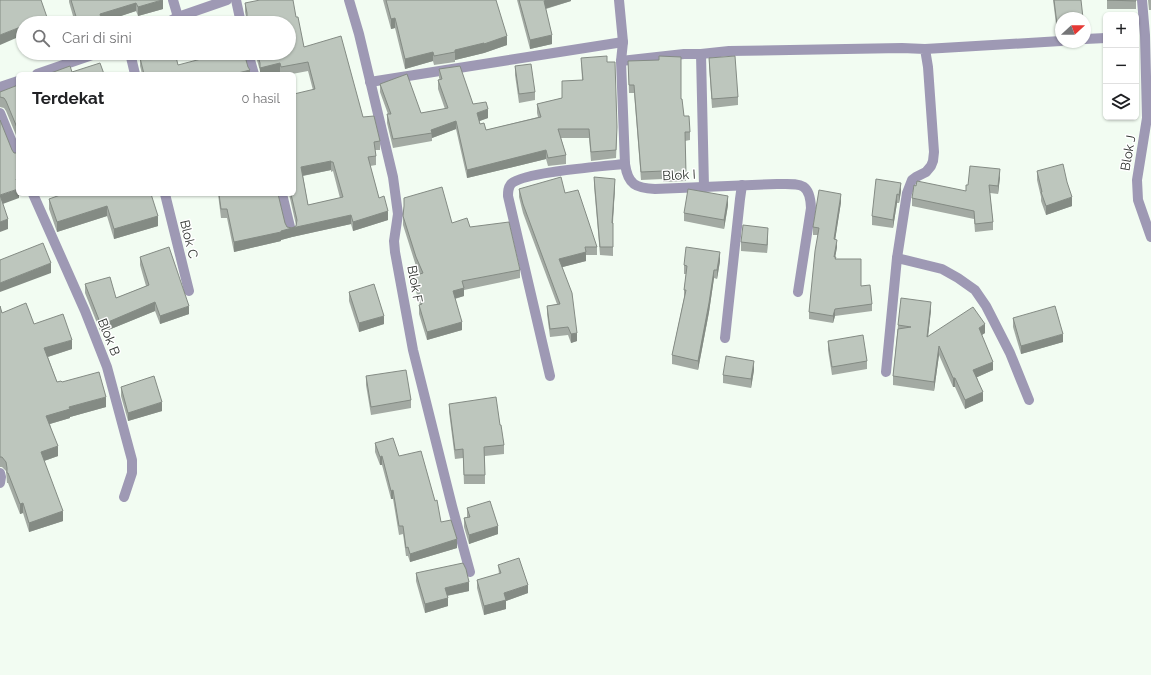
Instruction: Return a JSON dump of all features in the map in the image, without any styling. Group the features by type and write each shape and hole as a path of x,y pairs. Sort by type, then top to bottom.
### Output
{"street":[{"path":"173,0 178,16"},
{"path":"181,16 227,0"},
{"path":"236,0 239,16"},
{"name":"Blok F","path":"349,0 359,34 393,177 398,214 394,241 414,350 452,506 470,572"},
{"name":"Blok I","path":"619,0 623,42 622,61 625,164 626,171 632,183 637,187 655,189 704,186 802,185 809,192 811,208 798,292"},
{"name":"Blok J","path":"1142,0 1147,118 1137,180 1138,200 1151,237"},
{"path":"1091,39 1103,38"},
{"path":"622,61 678,54 902,48 925,49 1055,41"},
{"path":"370,82 623,42"},
{"path":"886,372 897,258 904,206 910,184 916,177 926,172 933,161 934,152 928,67 925,49"},
{"path":"701,54 704,186"},
{"path":"44,72 78,60"},
{"path":"132,60 135,72"},
{"path":"250,60 253,72"},
{"path":"0,87 16,82"},
{"path":"0,112 16,152"},
{"path":"550,376 508,196 508,188 512,183 524,178 550,172 625,164"},
{"path":"725,338 742,185"},
{"name":"Blok B","path":"34,196 79,297 107,367 132,460 132,473 124,497"},
{"name":"Blok C","path":"165,196 188,291"},
{"path":"282,196 291,231"},
{"path":"897,258 942,269 975,290 986,306 1010,353 1029,400"},
{"path":"0,473 0,483"}],"building":[{"path":"0,0 41,0 47,16 16,16 16,29 0,35"},
{"path":"71,0 162,0 138,7 136,3 100,14 100,16 76,16"},
{"path":"260,0 293,0 296,16 247,16 245,3"},
{"path":"386,0 496,0 507,36 484,44 455,50 455,52 434,56 433,52 405,59 395,18 391,19"},
{"path":"519,0 547,0 544,1 552,35 530,40"},
{"path":"1054,0 1081,0 1082,12 1056,12"},
{"path":"1107,0 1136,0 1136,1"},
{"path":"296,17 298,17 304,47 341,36 363,117 374,116 380,141 374,142 376,156 368,157 379,198 384,196 388,211 353,222 351,215 292,228 296,226 297,220 291,196 296,196 296,94 315,89 308,62 281,67 280,63 260,68 259,60 296,60","holes":["331,161 333,162 343,197 308,205 301,167"]},
{"path":"607,56 607,62 615,62 617,127 616,150 591,152 589,129 558,129 566,155 548,158 546,150 467,170 456,121 431,130 432,133 393,139 387,114 391,114 380,84 407,74 421,113 448,108 438,80 442,79 439,69 460,66 473,104 486,102 488,109 477,113 480,124 484,123 486,130 541,117 537,104 562,98 562,81 583,80 581,58"},
{"path":"659,56 681,57 681,99 684,116 689,116 690,132 685,132 686,173 663,174 663,171 641,172 634,85 629,85 628,61 659,60"},
{"path":"735,56 738,97 712,99 709,58"},
{"path":"140,60 177,60 178,65 197,60 246,60 250,70 242,72 144,72"},
{"path":"100,63 103,72 72,72"},
{"path":"531,64 535,92 519,94 515,66"},
{"path":"70,66 72,72 54,72"},
{"path":"16,86 16,125 6,101 4,98 0,97 0,92"},
{"path":"0,120 12,150 16,153 16,190 0,195"},
{"path":"1063,164 1072,197 1046,206 1041,192 1037,171"},
{"path":"970,166 1000,169 998,186 989,185 993,222 975,224 974,211 912,198 914,185 916,186 917,181 966,191"},
{"path":"561,177 565,193 578,190 597,247 585,247 586,252 559,259 572,293 577,333 571,334 568,327 550,329 547,306 560,304 523,204 519,189"},
{"path":"594,177 615,179 612,223 613,247 600,247"},
{"path":"876,179 901,183 899,195 897,194 893,220 872,216"},
{"path":"442,187 452,223 467,218 470,227 509,222 520,270 462,281 464,288 453,291 462,322 427,332 419,305 422,304 414,276 423,273 416,257 403,216 404,198"},
{"path":"688,189 728,196 724,220 684,213"},
{"path":"819,190 841,194 834,239 837,240 834,257 836,257 835,259 861,259 861,286 870,285 872,304 835,309 833,316 809,312 815,251 819,228 813,227"},
{"path":"0,195 8,219 0,222"},
{"path":"57,196 152,196 158,216 114,229 107,206 57,222 49,199"},
{"path":"219,196 278,196 285,223 287,227 292,228 281,232 234,242 227,209 221,209"},
{"path":"743,225 768,228 767,245 741,242"},
{"path":"43,243 51,263 0,283 0,260"},
{"path":"169,247 189,306 160,316 155,302 101,325 85,284 110,277 116,298 149,285 140,257"},
{"path":"686,247 720,252 717,270 714,270 698,361 672,355 686,290 684,290 687,266 684,265"},
{"path":"374,284 384,316 359,323 349,292"},
{"path":"901,298 931,302 927,337 973,307 985,324 979,328 993,362 973,370 983,392 965,400 955,378 953,378 939,346 934,382 893,376 898,329 911,327 898,325"},
{"path":"26,303 34,324 63,314 72,340 44,348 57,382 99,372 106,397 69,407 70,409 46,416 58,446 41,452 63,511 29,523 23,503 20,504 7,473 6,462 2,457 0,457 0,306 2,313"},
{"path":"1055,306 1063,334 1021,346 1013,318"},
{"path":"863,335 867,361 832,367 828,341"},
{"path":"726,356 754,361 751,379 723,375"},
{"path":"406,370 411,400 371,407 366,376"},
{"path":"154,376 162,402 128,413 121,387"},
{"path":"496,397 504,445 484,447 485,475 464,475 463,449 455,450 449,404"},
{"path":"393,438 399,456 421,451 435,501 437,500 441,522 451,520 457,539 410,554 408,547 406,548 403,526 399,526 393,490 391,491 382,456 380,457 375,443"},
{"path":"490,501 498,526 469,535 464,518 470,517 467,508"},
{"path":"519,558 528,585 504,593 506,600 484,606 477,580 501,573 498,565"},
{"path":"463,563 469,582 445,588 448,598 425,604 416,573"}]}
